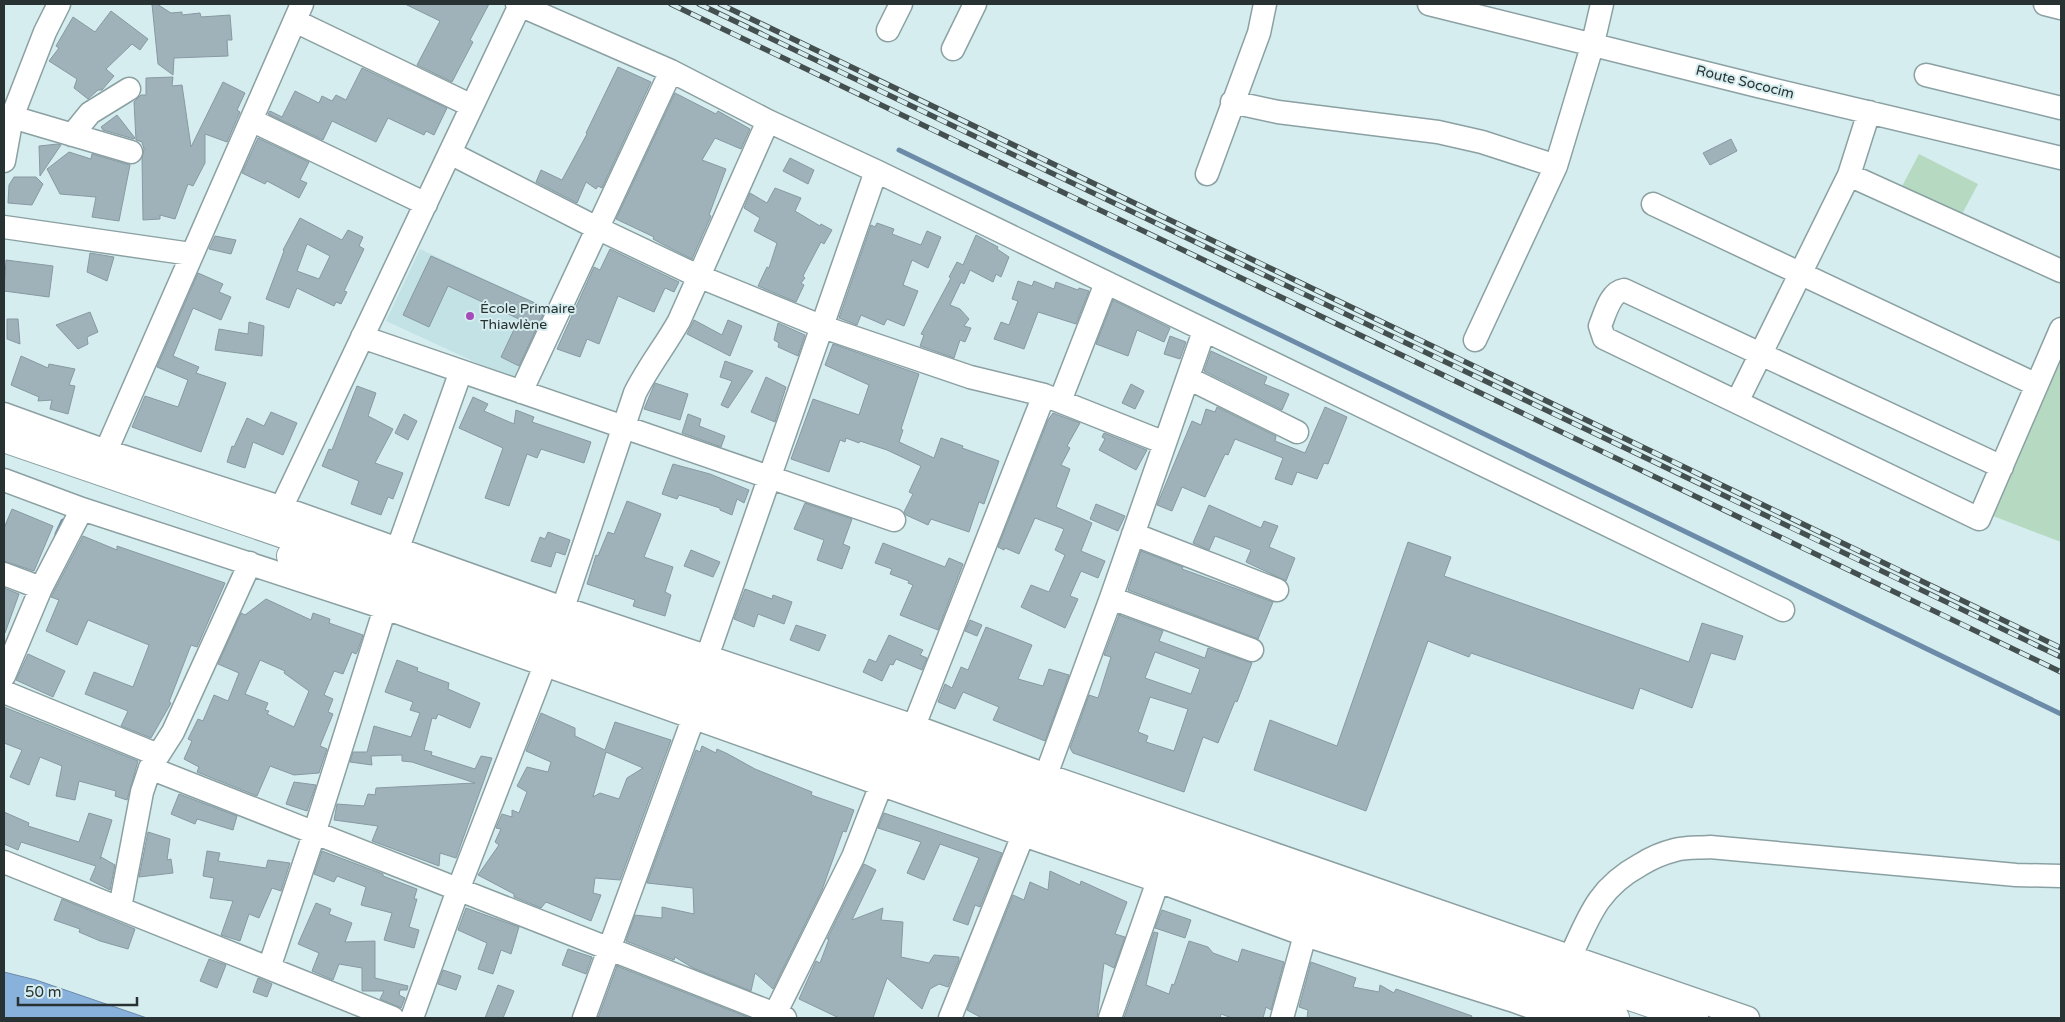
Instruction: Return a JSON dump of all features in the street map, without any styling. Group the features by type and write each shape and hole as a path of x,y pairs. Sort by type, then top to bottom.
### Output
{"highway":[{"path":"4,438 277,518 1563,986 1615,1018"},
{"path":"4,456 884,775 1563,986 1694,1018"}],"street":[{"path":"4,161 12,117 45,32 59,4"},
{"path":"277,518 519,4 671,71 768,121 876,171 1106,284 1783,610"},
{"path":"888,30 901,4"},
{"path":"953,49 975,4"},
{"path":"1207,174 1259,33 1265,4"},
{"name":"Route Sococim","path":"1429,4 2061,158"},
{"path":"1475,340 1556,166 1593,44 1602,4"},
{"path":"2045,4 2061,8"},
{"path":"106,451 299,12 472,106"},
{"path":"521,392 671,71"},
{"path":"1926,75 2061,108"},
{"path":"72,135 90,113 129,89"},
{"path":"1232,102 1278,112 1438,132 1482,142 1556,166"},
{"path":"1737,402 1849,175 1869,112"},
{"path":"12,117 131,152"},
{"path":"251,120 426,204"},
{"path":"563,608 635,393 646,371 668,342 679,321 768,121"},
{"path":"450,153 597,228 698,276 823,326 970,377 1052,398 1165,443"},
{"path":"707,657 876,171"},
{"path":"1849,175 2061,272"},
{"path":"1653,204 2037,385"},
{"path":"4,227 191,254"},
{"path":"914,726 1052,398 1106,284"},
{"path":"2002,467 1624,290 1619,291 1613,297 1600,326 1604,338 1979,519 2002,467 2061,329"},
{"path":"1046,774 1111,598 1204,331"},
{"path":"362,337 894,520"},
{"path":"398,548 461,372"},
{"path":"1188,378 1297,432"},
{"path":"4,414 106,451 277,518 398,548 563,608 914,726 1406,899 1563,986 1748,1018"},
{"path":"4,480 82,509 384,608 693,719 884,775 1023,835 1158,880 1305,935 1511,1000 1563,986"},
{"path":"4,676 35,586 82,509"},
{"path":"1133,534 1277,590"},
{"path":"120,908 142,792 154,762 173,732 250,563"},
{"path":"4,574 35,586"},
{"path":"1111,598 1252,650"},
{"path":"269,968 314,834 384,608"},
{"path":"412,1018 458,890 545,665"},
{"path":"4,692 314,834 610,949 777,1017 854,857 884,775"},
{"path":"584,1018 693,719"},
{"path":"950,1018 1023,835"},
{"path":"1563,986 1588,918 1611,884 1651,858 1676,849 1710,848 2016,875 2061,876"},
{"path":"4,862 393,1018"},
{"path":"1110,1018 1158,880"},
{"path":"1282,1018 1305,935"}],"shaded area":[{"name":"École Primaire Thiawlène","path":"420,249 554,311 520,383 386,321"}],"green space":[{"path":"1919,154 1978,184 1959,220 1900,190"},
{"path":"2061,356 2061,542 1993,516 2036,408"}],"water":[{"path":"4,972 36,980 147,1018 4,1018"}],"building":[{"path":"152,4 157,4 171,13 182,12 182,15 200,13 201,17 230,15 232,40 227,40 228,56 174,58 173,75 158,64"},
{"path":"405,4 489,4 470,40 473,42 452,82 417,65 440,21"},
{"path":"111,11 148,39 140,50 132,44 106,69 114,76 102,90 98,90 88,99 74,88 77,79 49,61 59,48 56,46 73,17 95,32"},
{"path":"618,67 651,82 602,188 598,186 596,189 586,182 577,203 536,182 541,170 562,180 587,134"},
{"path":"362,68 447,108 434,135 426,131 424,135 388,118 376,142 332,121 323,140 268,114 270,111 282,117 295,91 319,103 322,96 332,101 336,95 346,100"},
{"path":"173,77 172,86 182,85 191,147 223,82 245,93 237,110 240,112 227,142 205,134 205,163 193,186 188,184 175,219 160,215 160,219 143,220 142,159 144,149 142,142 136,140 134,102 141,95 146,95 146,78"},
{"path":"675,93 716,114 718,111 750,129 741,149 715,138 702,160 726,169 709,215 711,216 692,259 653,239 654,237 616,219"},
{"path":"117,115 134,139 103,130 101,127"},
{"path":"258,138 309,162 300,180 307,183 299,198 267,181 265,184 242,173"},
{"path":"1731,139 1737,151 1710,165 1703,153"},
{"path":"61,145 40,176 39,146"},
{"path":"69,152 91,159 92,154 130,165 119,221 92,217 96,197 60,194 47,169"},
{"path":"790,158 814,170 808,184 783,171"},
{"path":"14,177 36,177 43,184 32,205 8,203 9,185"},
{"path":"775,188 801,198 795,211 820,226 821,224 832,230 824,244 821,242 803,276 805,278 801,283 804,285 796,302 758,286 767,267 769,268 777,243 754,231 760,218 744,208 750,193 767,203"},
{"path":"300,218 342,240 348,230 363,237 359,246 364,249 344,291 347,292 341,304 336,302 334,306 297,288 289,308 266,299 283,250","holes":["307,244 330,256 319,279 297,271"]},
{"path":"877,223 894,229 892,234 921,245 927,231 941,237 928,268 912,260 903,285 918,291 904,326 887,319 884,325 861,315 857,325 839,318 871,225 875,227"},
{"path":"976,235 998,247 997,249 1009,257 1001,277 996,274 993,282 970,270 964,284 961,282 950,305 960,309 969,319 964,326 971,328 965,342 960,340 954,358 920,346 924,335 921,334 951,278 949,277 957,262 963,265"},
{"path":"215,236 236,240 231,254 209,249"},
{"path":"610,249 679,282 674,292 665,288 654,312 618,296 599,344 587,339 580,357 557,349 594,267 600,270"},
{"path":"90,253 114,257 107,281 87,272"},
{"path":"431,256 546,308 519,366 501,357 519,319 448,286 429,327 403,315"},
{"path":"6,260 53,266 49,297 4,291"},
{"path":"198,273 223,284 219,292 231,297 221,320 193,308 173,356 199,367 196,373 226,383 201,452 132,427 145,396 178,407 188,380 157,367"},
{"path":"1018,281 1032,286 1034,281 1054,289 1056,282 1078,290 1079,288 1089,291 1076,324 1038,312 1024,349 994,339 1001,322 1009,325 1018,301 1012,299"},
{"path":"1113,300 1170,328 1164,342 1137,330 1128,356 1096,344"},
{"path":"90,312 98,332 87,337 88,344 78,349 56,325"},
{"path":"7,319 18,319 20,344 7,339"},
{"path":"694,320 722,335 728,320 742,326 730,356 687,334"},
{"path":"249,322 264,326 262,356 215,350 219,329 248,334"},
{"path":"778,323 805,335 798,356 778,347 779,343 774,340"},
{"path":"1170,336 1186,342 1180,359 1164,354"},
{"path":"833,344 919,374 901,429 903,430 899,442 934,458 941,438 963,446 962,448 999,461 984,504 979,502 969,532 931,519 928,525 906,515 904,512 913,494 909,492 921,466 887,450 846,438 845,442 840,440 829,472 791,459 813,399 859,415 869,385 825,365"},
{"path":"1211,351 1267,377 1264,384 1289,394 1282,410 1204,371"},
{"path":"21,356 48,368 49,364 75,369 69,385 75,386 68,414 50,409 52,400 38,401 39,397 11,385"},
{"path":"725,361 753,371 728,408 721,405 732,381 720,377"},
{"path":"766,377 786,387 775,422 751,412"},
{"path":"655,383 688,394 680,420 644,409"},
{"path":"1131,384 1144,391 1135,409 1122,403"},
{"path":"357,386 376,393 368,416 393,429 375,463 403,473 393,499 388,497 381,515 351,504 359,481 322,466 329,449 332,450"},
{"path":"473,397 488,404 484,411 514,424 516,410 534,417 532,422 591,442 584,463 541,449 537,458 527,454 509,506 485,498 503,448 459,428"},
{"path":"1217,407 1276,436 1275,441 1305,453 1325,407 1347,417 1328,464 1324,463 1317,479 1297,472 1292,485 1275,479 1283,458 1235,439 1228,455 1225,454 1205,497 1182,487 1172,511 1157,505 1192,421 1201,425 1206,409 1215,412"},
{"path":"271,412 297,423 283,455 253,442 245,468 227,462 232,446 234,447 247,418 264,426"},
{"path":"1053,413 1080,423 1067,446 1070,448 1061,465 1070,469 1056,507 1092,523 1081,551 1105,561 1098,578 1081,571 1070,596 1078,599 1065,628 1021,607 1031,585 1049,592 1065,555 1055,550 1064,529 1035,518 1019,554 998,547 1048,420"},
{"path":"404,414 417,421 408,440 395,433"},
{"path":"688,414 701,419 699,426 725,436 721,447 682,433"},
{"path":"1104,433 1147,450 1136,470 1099,450 1105,439 1102,437"},
{"path":"673,464 710,474 749,490 744,503 737,499 732,515 720,510 720,508 679,495 677,499 662,494"},
{"path":"627,501 661,514 644,557 673,567 665,592 671,595 665,616 633,606 635,600 587,584 596,555 598,556 608,532 614,534"},
{"path":"805,503 852,519 843,544 850,547 842,569 817,560 824,540 794,529"},
{"path":"1096,504 1125,516 1118,531 1090,519"},
{"path":"1209,505 1261,528 1264,521 1278,526 1269,547 1295,558 1286,581 1246,562 1251,550 1215,536 1209,550 1193,543"},
{"path":"12,509 53,526 34,571 4,561 4,528"},
{"path":"548,532 570,540 565,555 556,552 551,567 531,561 540,537 545,539"},
{"path":"83,536 117,550 117,546 225,583 197,647 191,645 169,702 171,703 151,738 121,726 128,711 85,694 94,672 133,687 149,645 88,620 77,645 46,631 59,600 51,597"},
{"path":"1408,542 1451,557 1444,576 1689,662 1702,623 1743,636 1735,660 1711,653 1692,708 1640,688 1633,709 1471,653 1469,657 1428,641 1366,811 1254,770 1270,720 1337,746"},
{"path":"883,543 945,567 949,558 963,564 938,630 900,615 913,585 908,583 909,581 890,574 892,569 875,563"},
{"path":"691,550 720,562 713,577 684,566"},
{"path":"1141,551 1183,567 1182,569 1273,602 1258,639 1128,590"},
{"path":"4,588 19,594 5,633 4,632"},
{"path":"745,589 772,599 773,595 792,602 784,624 758,614 754,627 734,619"},
{"path":"266,599 311,620 313,613 330,619 329,623 363,635 356,654 352,652 343,674 334,671 324,695 333,699 328,712 333,714 320,746 327,749 319,773 294,775 270,766 257,796 197,772 199,767 184,759 192,741 188,739 198,719 203,721 214,695 228,701 239,673 218,664 241,613 245,615","holes":["260,660 285,671 284,673 309,691 294,727 267,714 269,711 265,710 268,703 245,694"]},
{"path":"1119,615 1163,631 1159,641 1205,658 1208,648 1252,663 1218,743 1203,737 1184,792 1073,753 1070,748 1089,695 1098,698 1111,657 1104,655","holes":["1155,652 1200,669 1191,694 1145,678","1150,697 1188,709 1174,751 1146,742 1148,736 1138,732"]},
{"path":"970,620 982,625 977,636 965,631"},
{"path":"796,625 826,635 819,651 790,640"},
{"path":"986,627 1032,645 1018,679 1043,686 1049,669 1069,675 1045,741 993,720 999,707 963,692 955,709 938,702 945,684 952,688 961,667 968,670"},
{"path":"889,635 923,650 920,655 927,658 922,670 896,659 893,665 890,664 882,681 863,672 869,659 876,662"},
{"path":"28,654 65,671 53,697 16,680"},
{"path":"397,660 418,668 417,671 449,683 448,689 480,703 470,728 438,714 436,719 432,718 424,750 432,752 431,755 475,769 481,756 492,758 456,858 440,853 439,866 372,841 378,826 334,820 337,804 364,806 368,794 375,795 376,788 475,783 412,762 402,761 402,755 371,756 372,765 350,762 353,752 367,752 374,726 411,737 420,713 410,710 413,702 385,692"},
{"path":"4,707 138,761 127,800 115,796 116,791 79,781 75,800 56,796 62,766 40,757 29,785 10,777 22,750 4,743"},
{"path":"541,713 575,728 575,736 605,750 615,722 671,740 620,880 595,878 593,893 601,895 591,921 546,902 541,908 514,897 514,894 478,875 499,845 495,842 501,829 496,828 502,814 512,817 512,810 519,813 527,792 517,786 527,767 548,772 551,762 526,751","holes":["606,752 643,768 627,778 619,799 600,793 593,797"]},
{"path":"702,746 716,753 717,749 755,769 812,792 811,795 854,810 846,832 843,831 822,890 773,989 755,973 751,991 693,968 675,957 674,960 626,941 635,915 662,918 662,907 694,914 693,888 647,883 696,750 700,752"},
{"path":"294,782 316,785 307,811 286,804"},
{"path":"179,794 237,816 233,830 197,819 195,824 171,814"},
{"path":"4,812 29,823 28,826 79,842 89,813 112,820 100,859 101,857 115,865 110,890 90,880 96,866 21,842 18,850 4,844"},
{"path":"884,813 1002,853 980,907 975,905 968,925 953,920 979,858 940,844 924,880 907,873 921,842 878,828"},
{"path":"148,832 170,839 167,860 171,859 173,873 139,877"},
{"path":"207,851 220,853 218,861 266,868 268,860 290,863 281,891 272,888 259,918 249,914 240,941 221,935 233,901 210,898 214,878 203,876"},
{"path":"322,851 417,889 414,899 417,899 409,927 419,930 414,948 384,940 392,913 361,905 366,887 337,876 334,882 314,874"},
{"path":"864,864 876,870 852,920 883,908 881,920 903,922 901,957 929,963 934,955 959,957 948,987 939,984 930,989 922,1009 887,978 873,1018 839,1018 799,999 816,961 820,963 829,939 827,939"},
{"path":"1050,871 1080,885 1081,881 1127,902 1115,934 1125,937 1114,968 1104,963 1097,1018 982,1018 967,1010 1013,895 1024,900 1030,882 1048,890"},
{"path":"62,899 135,929 128,949 100,941 79,932 80,929 54,920"},
{"path":"316,903 331,909 329,914 352,923 345,942 375,941 375,978 408,986 407,990 400,990 399,995 405,998 401,1008 380,999 384,991 362,991 362,968 339,964 333,980 312,971 319,953 298,944"},
{"path":"466,908 519,927 511,954 501,950 493,974 478,969 487,943 458,930"},
{"path":"1162,910 1191,920 1185,938 1155,928"},
{"path":"1154,932 1158,933 1146,985 1169,994 1172,984 1174,985 1189,941 1208,947 1213,953 1238,962 1242,949 1284,962 1271,1010 1266,1007 1263,1018 1232,1018 1221,1014 1220,1018 1124,1018"},
{"path":"568,949 592,957 586,974 562,965"},
{"path":"209,959 226,965 217,988 200,981"},
{"path":"1311,962 1356,978 1353,987 1379,992 1380,985 1394,993 1396,989 1472,1016 1471,1018 1307,1018 1308,1010 1299,1007"},
{"path":"617,966 750,1018 598,1018"},
{"path":"443,970 461,976 456,990 438,984"},
{"path":"258,978 272,984 267,997 253,992"},
{"path":"498,985 514,991 503,1018 485,1018"}],"waterway":[{"path":"899,150 2061,714"},
{"path":"57,534 63,521"}],"railway":[{"path":"671,4 2061,672"},
{"path":"699,4 2061,657"},
{"path":"720,4 2061,648"}],"place":[{"name":"École Primaire Thiawlène","path":"470,316"}]}
